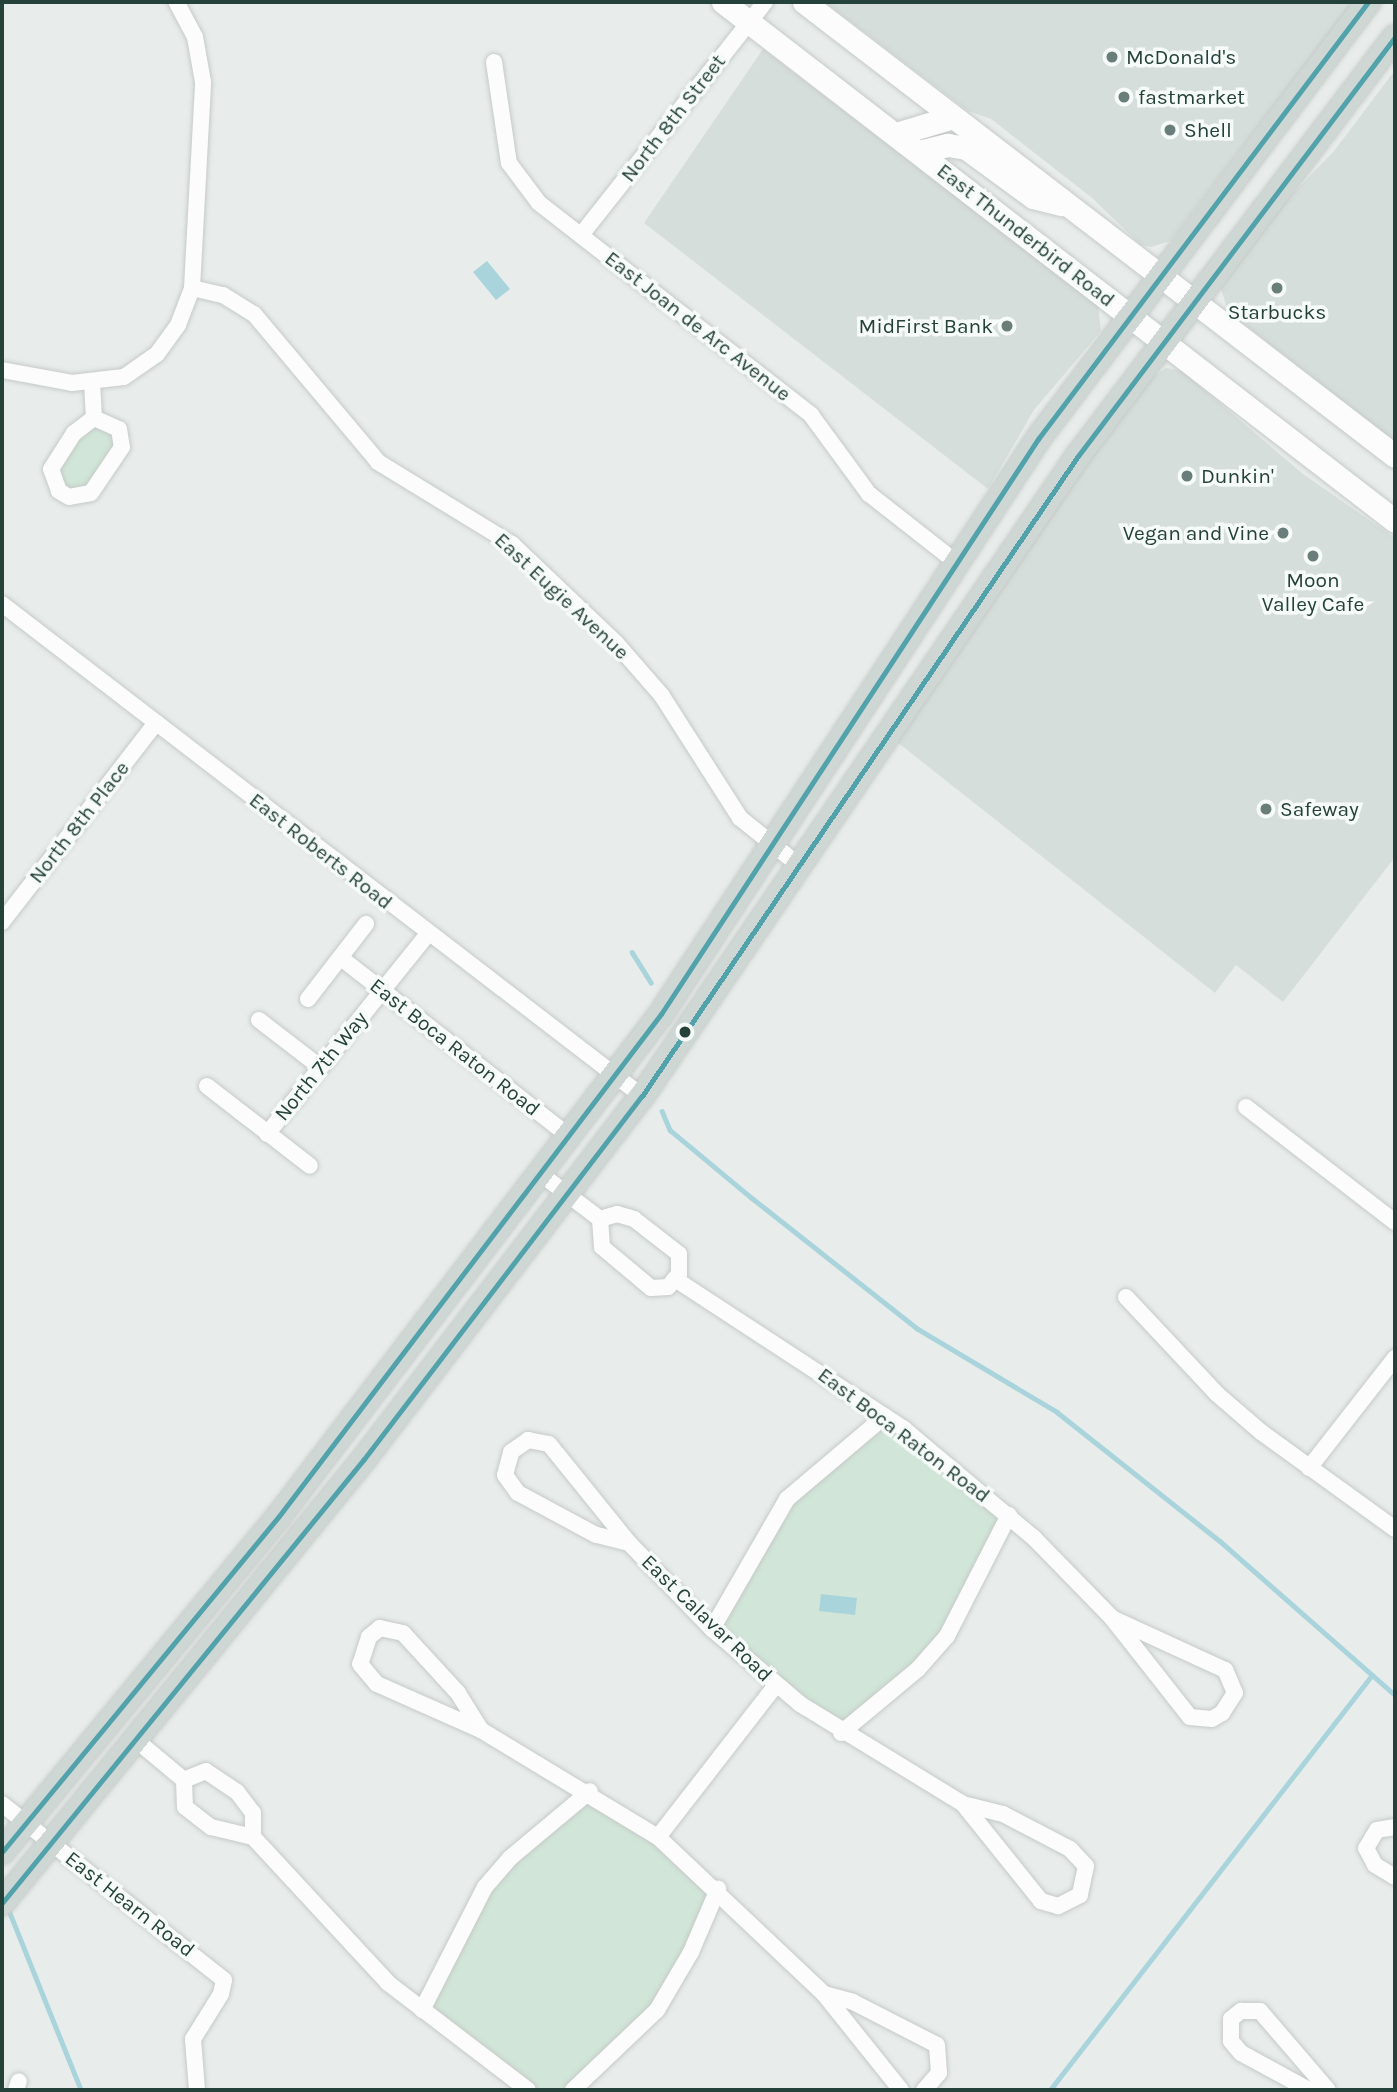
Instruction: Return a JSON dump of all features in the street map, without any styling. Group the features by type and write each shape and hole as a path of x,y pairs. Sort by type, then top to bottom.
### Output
{"main road":[{"name":"East Thunderbird Road","path":"723,2 1395,521"},
{"path":"804,2 1395,456"},
{"path":"2,1852 337,1439 542,1175 614,1077 1038,439 1368,2"},
{"path":"6,1898 49,1841 136,1740 364,1458 642,1096 1079,456 1395,37"},
{"path":"896,134 953,117"},
{"path":"919,152 948,145 966,148 1033,197 1072,207"},
{"path":"337,1439 364,1458"}],"street":[{"path":"2,370 72,383 124,377 157,354 178,325 192,288 203,82 195,37 176,2"},
{"name":"North 8th Street","path":"581,234 765,2"},
{"name":"East Joan de Arc Avenue","path":"494,62 509,163 539,203 811,415 869,494 957,563"},
{"name":"East Eugie Avenue","path":"192,288 223,295 254,314 378,462 512,544 616,643 662,696 740,818 770,845 800,866"},
{"path":"92,381 94,418"},
{"path":"94,418 119,429 122,447 91,492 69,497 59,491 51,469 74,432 94,418"},
{"name":"East Roberts Road","path":"2,604 642,1096"},
{"name":"North 8th Place","path":"2,922 156,723"},
{"path":"308,999 366,924"},
{"name":"North 7th Way","path":"267,1133 428,933"},
{"name":"East Boca Raton Road","path":"341,958 570,1137"},
{"path":"260,1020 320,1067"},
{"path":"207,1086 310,1166"},
{"path":"1246,1107 1395,1222"},
{"path":"542,1175 600,1219 626,1214 678,1254 675,1279 660,1289 651,1288 609,1256 602,1247 600,1219"},
{"name":"East Boca Raton Road","path":"675,1279 885,1416 1009,1515 1112,1618 1190,1717 1212,1719 1222,1713 1235,1693 1225,1670 1112,1618"},
{"path":"1126,1297 1217,1394 1309,1468 1395,1529"},
{"path":"1309,1468 1395,1358"},
{"path":"712,1629 788,1499 885,1416"},
{"name":"East Calavar Road","path":"629,1543 596,1535 518,1493 505,1475 511,1452 527,1440 549,1444 629,1543 712,1629 776,1685 841,1733 963,1804 1003,1814 1080,1857 1087,1875 1080,1895 1058,1906 1041,1901 963,1804"},
{"path":"841,1733 918,1669 947,1636 1009,1515"},
{"path":"481,1730 458,1693 403,1633 380,1628 369,1636 358,1655 367,1676 441,1717 481,1730 590,1791 658,1837 718,1889 824,1994 901,2090"},
{"path":"658,1837 776,1685"},
{"path":"136,1740 184,1780"},
{"path":"184,1780 206,1771 237,1792 253,1813 253,1838"},
{"path":"184,1780 181,1799 199,1819 253,1838 294,1875 354,1951 422,2010 528,2090"},
{"path":"422,2010 485,1887 510,1858 590,1791"},
{"name":"East Hearn Road","path":"2,1804 224,1980 222,1994 193,2039 197,2090"},
{"path":"1395,1827 1377,1830 1366,1849 1375,1865 1395,1877"},
{"path":"573,2090 657,2010 691,1952 718,1889"},
{"path":"824,1994 853,2002 937,2045 939,2073 924,2090"},
{"path":"1310,2090 1241,2053 1231,2041 1231,2019 1241,2011 1260,2011 1328,2090"}],"shaded area":[{"path":"825,2 1353,2 1170,241 1151,247 1141,245 1092,198 991,119 968,111"},
{"path":"763,49 1098,306 1101,331 1034,410 988,489 644,223"},
{"path":"1395,70 1395,442 1228,311 1221,289 1276,211 1334,151"},
{"path":"1166,368 1182,371 1303,474 1395,538 1395,857 1283,1002 1236,965 1215,993 897,742 1069,489 1151,378"}],"green space":[{"path":"83,422 122,436 99,484 59,491 56,458"},
{"path":"885,1416 1009,1515 947,1636 841,1733 712,1629 776,1514"},
{"path":"590,1791 718,1889 669,1993 573,2090 528,2090 422,2010 473,1904"}],"water":[{"path":"487,261 510,289 496,300 473,272"},
{"path":"821,1594 857,1598 855,1615 819,1611"}],"waterway":[{"path":"632,952 651,983"},
{"path":"662,1111 670,1130 752,1198 918,1329 1057,1412 1221,1542 1395,1695"},
{"path":"1050,2090 1372,1675"},
{"path":"8,1908 81,2090"}],"transit line":[{"path":"2,1852 279,1516 661,1014 1038,439 1368,2"},
{"path":"2,1903 364,1459 642,1096 1078,456 1395,37"}],"place":[{"name":"McDonald's","path":"1112,57"},
{"name":"fastmarket","path":"1124,97"},
{"name":"Shell","path":"1170,130"},
{"name":"Starbucks","path":"1277,288"},
{"name":"MidFirst Bank","path":"1007,326"},
{"name":"Dunkin'","path":"1187,476"},
{"name":"Vegan and Vine","path":"1283,533"},
{"name":"Moon Valley Cafe","path":"1313,556"},
{"name":"Safeway","path":"1266,809"}]}
